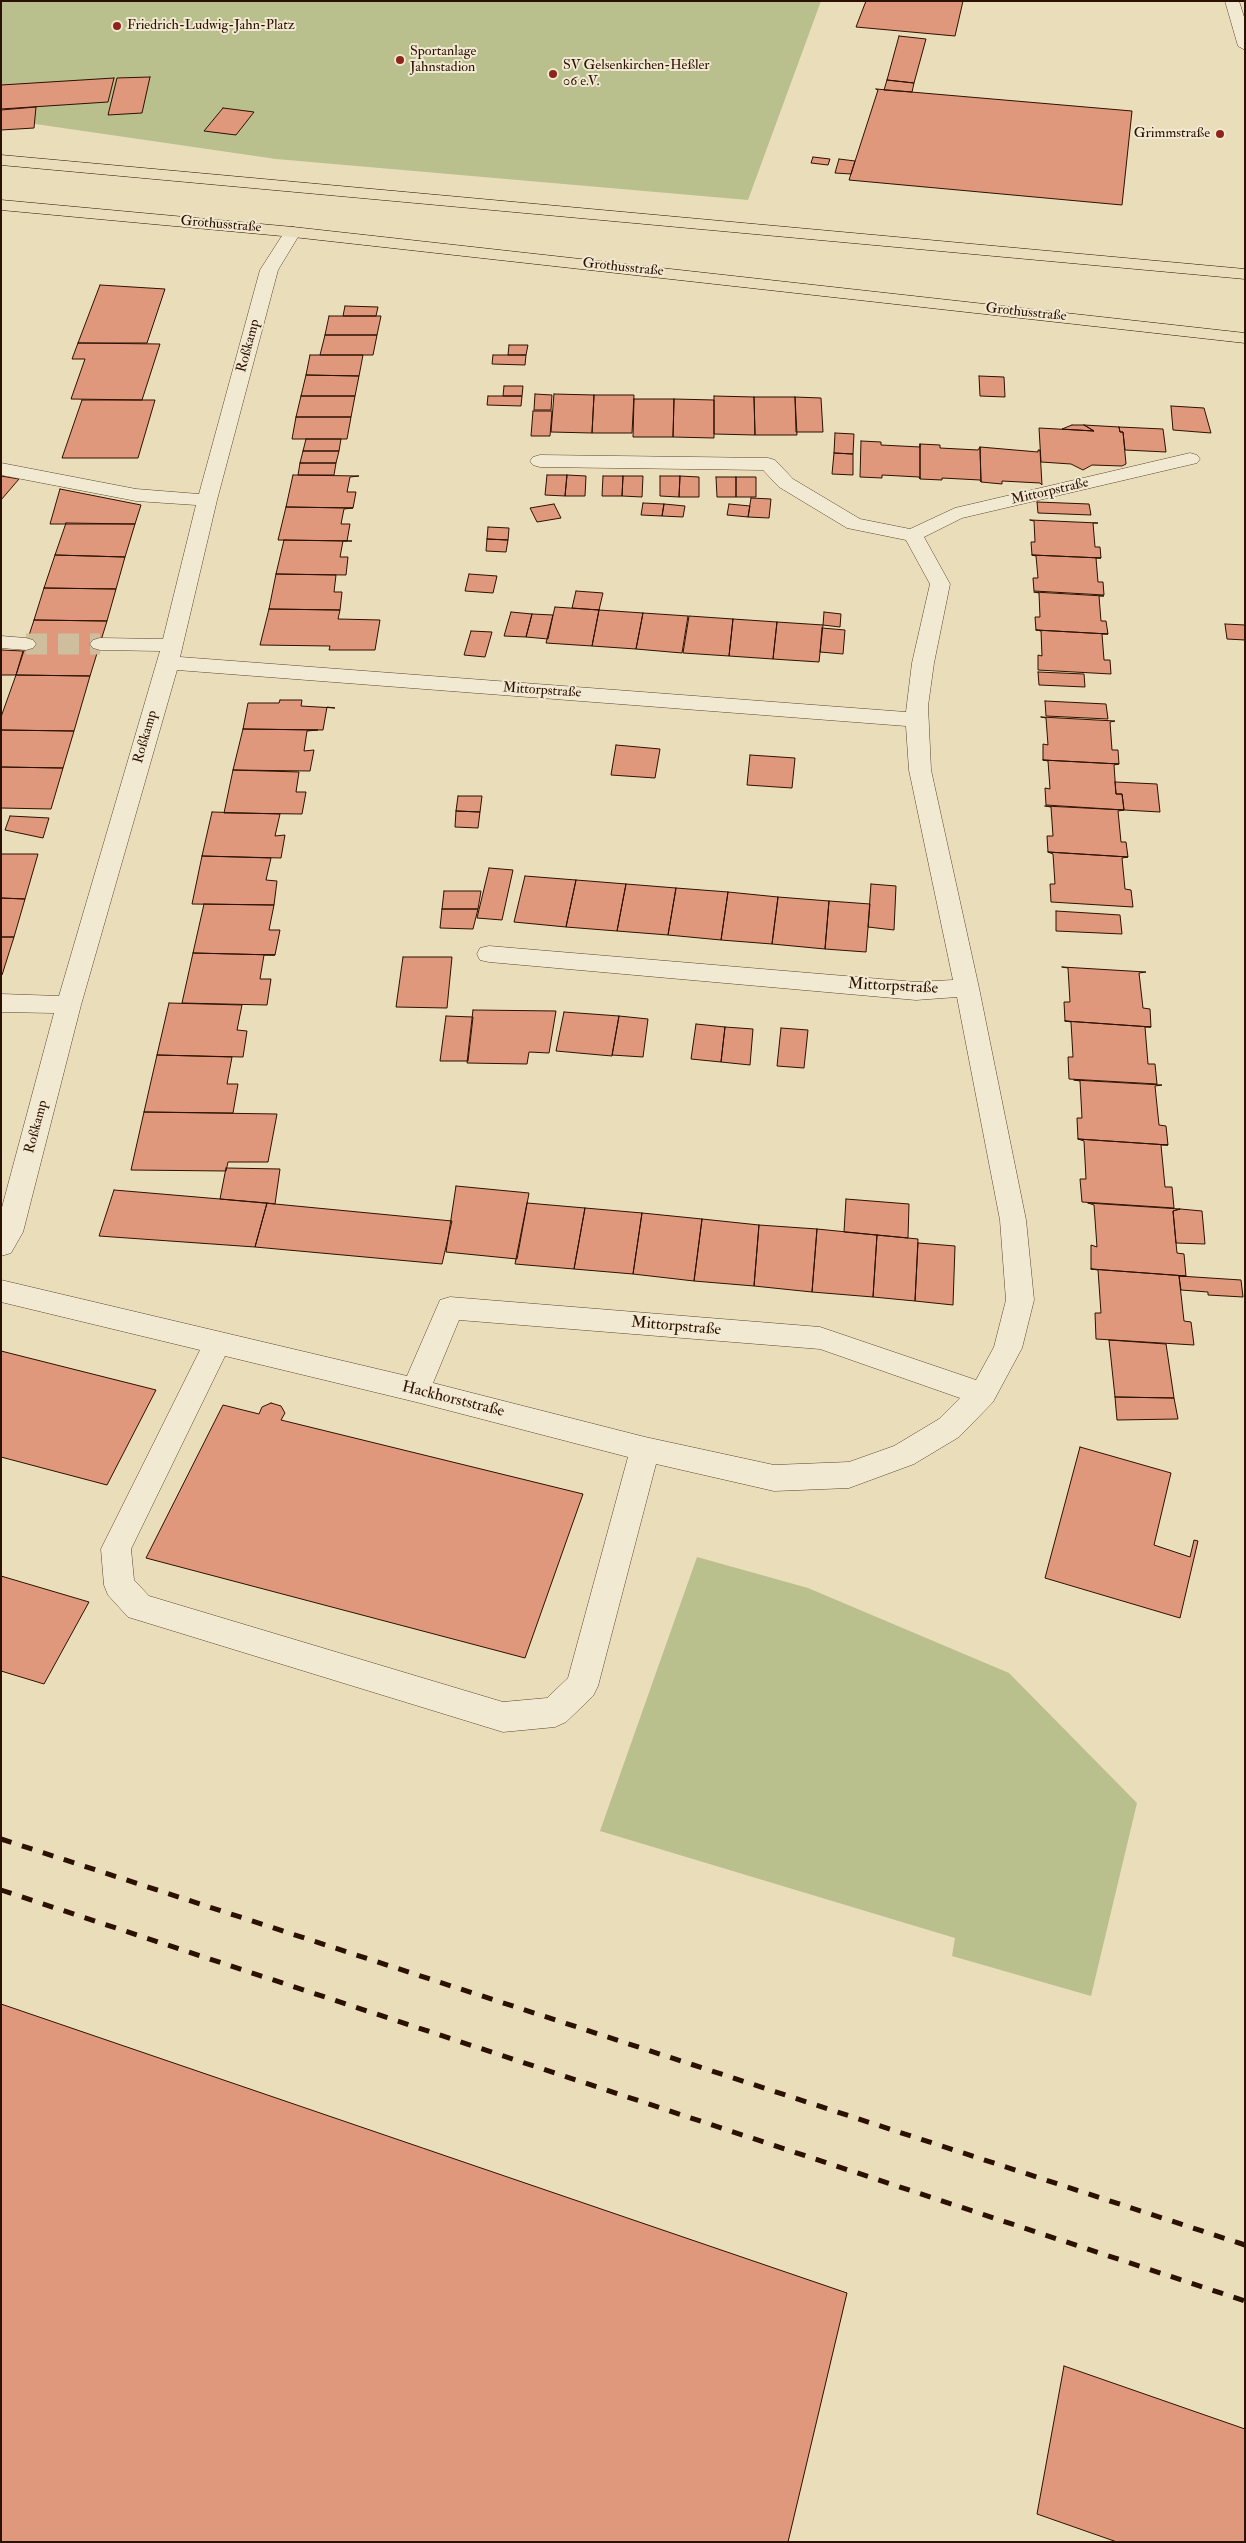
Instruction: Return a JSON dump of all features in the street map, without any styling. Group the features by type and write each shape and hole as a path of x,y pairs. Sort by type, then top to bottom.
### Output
{"main road":[{"path":"1,160 1245,274"},
{"name":"Grothusstraße","path":"1,205 293,232 1245,338"}],"street":[{"path":"1232,1 1245,46"},
{"name":"Roßkamp","path":"1,1245 9,1232 69,1005 170,654 207,500 269,270 293,232"},
{"name":"Mittorpstraße","path":"913,535 955,514 1190,459"},
{"path":"540,461 768,464 786,483 854,524 913,535 940,584 923,663 916,720 920,770 967,988 1013,1220 1020,1300 1008,1348 983,1394"},
{"path":"1,469 136,495 207,500"},
{"path":"1,642 26,644"},
{"name":"Mittorpstraße","path":"100,644 170,654 916,720"},
{"name":"Mittorpstraße","path":"490,954 916,991 967,988"},
{"path":"1,1003 69,1005"},
{"name":"Hackhorststraße","path":"1,1292 416,1390 645,1449 774,1478 849,1476 904,1455 949,1428 983,1394"},
{"name":"Mittorpstraße","path":"416,1390 450,1308 820,1338 983,1394"},
{"path":"217,1344 116,1549 119,1585 139,1607 503,1717 555,1712 582,1686 645,1449"}],"green space":[{"name":"Sportanlage Jahnstadion","path":"1,1 821,1 748,200 276,159 1,119"},
{"path":"697,1557 808,1588 1009,1673 1137,1803 1091,1996 952,1956 955,1938 600,1831"}],"building":[{"path":"866,1 963,1 955,36 856,27"},
{"path":"899,36 926,39 914,83 887,80"},
{"path":"150,77 142,113 108,115 117,78"},
{"path":"114,78 108,102 1,109 1,85"},
{"path":"887,80 914,83 912,92 884,90"},
{"path":"876,89 1132,111 1122,205 849,180 878,90"},
{"path":"36,107 34,128 1,130 1,110"},
{"path":"223,108 254,112 236,135 204,131"},
{"path":"813,157 830,159 828,165 811,163"},
{"path":"839,159 855,161 851,174 835,173"},
{"path":"100,285 165,289 147,343 78,343"},
{"path":"345,306 378,307 376,316 343,316"},
{"path":"329,316 381,316 377,335 325,335"},
{"path":"325,335 377,335 373,355 320,355"},
{"path":"78,343 160,344 142,400 71,399 85,359 72,359"},
{"path":"509,345 528,345 526,355 508,355"},
{"path":"310,355 363,355 359,376 306,375"},
{"path":"493,355 526,355 525,365 492,364"},
{"path":"306,375 359,376 355,396 301,396"},
{"path":"979,376 1004,377 1005,397 980,396"},
{"path":"504,386 523,386 522,396 503,396"},
{"path":"535,394 552,395 551,410 534,410"},
{"path":"554,394 594,395 592,433 551,432"},
{"path":"594,395 634,395 632,433 592,433"},
{"path":"301,396 355,396 351,417 296,417"},
{"path":"488,396 522,396 521,406 487,405"},
{"path":"714,396 754,397 755,435 714,434"},
{"path":"754,397 795,397 797,435 755,435"},
{"path":"795,397 821,398 823,432 796,432"},
{"path":"634,399 674,399 673,437 633,437"},
{"path":"674,399 714,400 714,438 673,437"},
{"path":"82,400 155,400 138,458 62,458"},
{"path":"1171,406 1204,408 1211,433 1173,430"},
{"path":"533,411 552,411 550,436 531,436"},
{"path":"296,417 351,417 347,439 292,439"},
{"path":"1072,425 1084,425 1094,431 1062,429"},
{"path":"1084,425 1119,427 1120,432 1123,432 1126,464 1122,466 1092,465 1083,470 1071,464 1041,462 1039,428 1094,431"},
{"path":"1119,427 1163,429 1166,452 1125,450 1123,432 1120,432"},
{"path":"835,433 854,434 853,454 834,453"},
{"path":"306,439 341,439 339,451 303,451"},
{"path":"861,441 881,442 881,445 920,447 920,479 919,477 882,475 882,478 860,477"},
{"path":"920,444 940,445 940,448 978,450 980,447 981,482 980,480 942,478 942,480 920,479"},
{"path":"980,447 1038,452 1040,450 1042,485 1040,483 1002,481 1002,484 981,482"},
{"path":"303,451 339,451 336,463 300,463"},
{"path":"834,453 853,454 853,475 832,474"},
{"path":"300,463 336,463 334,475 298,475"},
{"path":"293,475 359,476 350,477 347,492 356,492 353,508 286,507"},
{"path":"547,475 567,475 565,496 545,495"},
{"path":"567,475 586,476 585,496 565,496"},
{"path":"1,476 19,479 1,500"},
{"path":"603,476 623,476 622,496 602,496"},
{"path":"623,476 643,476 642,497 622,496"},
{"path":"660,476 680,476 679,497 660,496"},
{"path":"680,476 699,477 699,497 679,497"},
{"path":"716,477 736,477 736,497 717,497"},
{"path":"736,477 756,477 756,497 736,497"},
{"path":"60,489 141,505 135,524 50,524"},
{"path":"751,498 771,499 769,518 748,517"},
{"path":"1037,502 1089,504 1091,515 1038,513"},
{"path":"643,503 664,504 662,516 641,515"},
{"path":"554,504 561,518 537,522 530,508"},
{"path":"664,504 685,506 683,517 662,516"},
{"path":"729,504 750,506 748,517 727,515"},
{"path":"286,507 353,508 344,509 341,524 350,524 347,541 278,540"},
{"path":"1030,520 1098,523 1093,523 1095,547 1100,547 1101,558 1032,555 1031,542 1035,542 1034,521"},
{"path":"66,523 135,524 125,557 55,555"},
{"path":"488,527 509,528 508,540 487,539"},
{"path":"487,539 508,540 506,552 486,551"},
{"path":"284,540 352,541 343,541 340,557 348,557 346,575 276,574"},
{"path":"55,555 125,557 116,589 44,588"},
{"path":"1032,555 1101,558 1096,558 1098,582 1103,582 1104,595 1034,591 1033,578 1038,578 1036,556"},
{"path":"276,574 336,575 334,592 342,592 340,610 269,609"},
{"path":"469,574 497,576 493,593 465,591"},
{"path":"44,588 116,589 107,621 34,620"},
{"path":"576,591 603,593 599,610 572,608"},
{"path":"1034,592 1104,596 1099,596 1101,621 1106,621 1108,634 1036,630 1035,617 1040,617 1039,593"},
{"path":"555,607 599,610 592,646 546,643"},
{"path":"269,609 340,610 338,619 380,620 375,650 329,650 330,646 260,645"},
{"path":"599,610 643,613 636,649 592,646"},
{"path":"511,612 532,614 526,637 504,636"},
{"path":"824,612 841,614 840,627 823,625"},
{"path":"643,613 688,616 682,653 636,649"},
{"path":"532,614 553,615 548,639 526,637"},
{"path":"689,616 733,619 729,656 683,653"},
{"path":"733,619 777,622 773,659 729,656"},
{"path":"34,620 107,621 90,676 16,675"},
{"path":"777,622 823,625 819,662 773,659"},
{"path":"1225,624 1245,625 1245,640 1227,639"},
{"path":"822,628 845,630 843,654 820,652"},
{"path":"1036,630 1108,634 1102,634 1104,660 1110,660 1111,674 1038,670 1038,655 1042,656 1041,631"},
{"path":"471,631 492,632 485,657 464,655"},
{"path":"1,650 23,651 16,675 1,675"},
{"path":"1038,672 1084,674 1085,687 1039,685"},
{"path":"16,675 90,676 74,731 1,730 1,717"},
{"path":"280,700 302,700 301,706 327,708 323,730 243,729 248,703 279,703"},
{"path":"1045,701 1106,704 1108,719 1046,716"},
{"path":"1041,717 1115,721 1110,722 1112,750 1118,750 1119,764 1043,760 1043,744 1048,745 1046,718"},
{"path":"243,729 318,730 307,731 304,751 314,750 310,771 233,770"},
{"path":"1,730 74,731 63,768 1,767"},
{"path":"616,745 660,749 655,778 611,775"},
{"path":"750,755 795,758 792,788 747,785"},
{"path":"1043,760 1119,764 1114,765 1116,794 1122,794 1124,810 1046,805 1045,788 1050,789 1048,761"},
{"path":"1,767 63,768 51,809 1,808"},
{"path":"233,770 299,772 296,792 306,792 302,814 224,813"},
{"path":"1115,782 1157,784 1160,812 1124,810 1122,794 1116,794"},
{"path":"458,796 482,796 480,812 456,811"},
{"path":"1045,806 1124,810 1118,811 1121,842 1126,842 1128,857 1048,852 1047,836 1053,836 1051,807"},
{"path":"456,811 480,812 478,828 455,827"},
{"path":"212,812 280,814 275,836 285,835 281,858 202,856"},
{"path":"10,816 49,818 43,838 5,830"},
{"path":"1048,852 1128,857 1122,858 1125,889 1131,890 1133,907 1051,902 1050,884 1055,884 1053,854"},
{"path":"1,854 38,854 25,899 1,898"},
{"path":"202,856 271,858 266,880 277,881 274,905 192,904"},
{"path":"489,868 513,870 502,920 477,918"},
{"path":"525,876 576,880 566,927 514,922"},
{"path":"576,880 626,884 617,931 566,927"},
{"path":"626,884 676,888 668,935 617,931"},
{"path":"871,884 896,886 894,930 868,927"},
{"path":"676,888 728,892 721,940 668,935"},
{"path":"444,891 481,891 478,909 442,909"},
{"path":"728,892 778,897 772,944 721,940"},
{"path":"778,897 829,901 825,949 772,944"},
{"path":"1,898 25,899 14,937 1,937"},
{"path":"829,901 870,904 866,952 825,949"},
{"path":"204,904 274,905 269,930 280,930 275,955 193,953"},
{"path":"442,909 478,909 473,929 440,928"},
{"path":"1056,911 1120,915 1122,934 1056,931"},
{"path":"1,937 14,937 2,975 1,975"},
{"path":"193,953 275,955 264,955 260,979 271,979 267,1005 182,1003"},
{"path":"403,957 452,957 447,1008 396,1007"},
{"path":"1062,967 1146,972 1139,973 1143,1008 1150,1009 1151,1027 1065,1021 1064,1002 1070,1002 1068,968"},
{"path":"169,1003 242,1005 237,1030 247,1031 243,1057 157,1055"},
{"path":"473,1010 556,1011 549,1053 529,1052 527,1064 467,1063"},
{"path":"564,1012 619,1016 612,1056 556,1051"},
{"path":"446,1016 473,1017 468,1061 440,1061"},
{"path":"619,1016 648,1019 643,1057 612,1055"},
{"path":"1065,1021 1151,1027 1145,1027 1148,1064 1155,1064 1157,1084 1069,1079 1068,1057 1073,1057 1071,1022"},
{"path":"696,1024 725,1027 721,1062 691,1059"},
{"path":"725,1027 753,1029 750,1065 721,1062"},
{"path":"781,1028 808,1030 804,1068 777,1066"},
{"path":"157,1055 232,1057 227,1084 238,1084 233,1113 144,1112"},
{"path":"1074,1080 1162,1085 1155,1086 1159,1125 1166,1126 1168,1145 1078,1139 1077,1118 1082,1118 1080,1081"},
{"path":"144,1112 277,1114 268,1162 228,1162 226,1171 131,1170"},
{"path":"1078,1139 1168,1145 1161,1145 1165,1187 1172,1187 1174,1208 1082,1202 1080,1179 1086,1179 1084,1141"},
{"path":"226,1168 280,1169 275,1204 220,1199"},
{"path":"456,1186 529,1193 517,1259 446,1252"},
{"path":"114,1190 267,1203 255,1247 99,1236"},
{"path":"846,1199 909,1204 908,1238 844,1232"},
{"path":"267,1203 452,1221 442,1264 255,1247"},
{"path":"527,1203 585,1208 574,1269 515,1264"},
{"path":"1088,1203 1180,1209 1173,1211 1177,1253 1184,1254 1186,1276 1091,1269 1091,1245 1097,1247 1094,1205"},
{"path":"585,1208 642,1213 633,1274 574,1269"},
{"path":"1180,1209 1202,1211 1205,1244 1176,1243 1173,1211"},
{"path":"642,1213 702,1219 694,1281 633,1274"},
{"path":"702,1219 759,1225 754,1286 694,1281"},
{"path":"759,1225 817,1229 812,1292 754,1286"},
{"path":"817,1229 877,1235 873,1297 812,1292"},
{"path":"877,1235 918,1239 915,1301 873,1297"},
{"path":"918,1243 955,1246 953,1305 915,1301"},
{"path":"1091,1269 1186,1276 1179,1276 1184,1321 1191,1322 1194,1345 1096,1339 1095,1313 1101,1313 1098,1270"},
{"path":"1179,1276 1241,1280 1243,1297 1208,1295 1208,1292 1181,1290"},
{"path":"1109,1340 1166,1344 1174,1398 1115,1397"},
{"path":"1,1351 156,1390 107,1485 1,1457"},
{"path":"1115,1397 1174,1398 1178,1419 1117,1420"},
{"path":"271,1403 281,1406 285,1413 281,1420 583,1494 525,1658 146,1558 223,1405 259,1414 262,1407"},
{"path":"1080,1447 1171,1473 1154,1545 1190,1557 1194,1540 1198,1541 1180,1618 1045,1578"},
{"path":"1,1576 89,1602 44,1684 1,1671"},
{"path":"1,2004 847,2293 788,2542 1,2542"},
{"path":"1064,2366 1245,2429 1245,2542 1117,2542 1037,2514"}],"tunnel":[{"path":"26,644 100,644"}],"railway":[{"path":"1,1839 1245,2245"},
{"path":"1,1890 1245,2301"}],"place":[{"name":"Friedrich-Ludwig-Jahn-Platz","path":"117,26"},
{"name":"Sportanlage Jahnstadion","path":"400,60"},
{"name":"SV Gelsenkirchen-Heßler 06 e.V.","path":"553,74"},
{"name":"Grimmstraße","path":"1220,134"}]}
